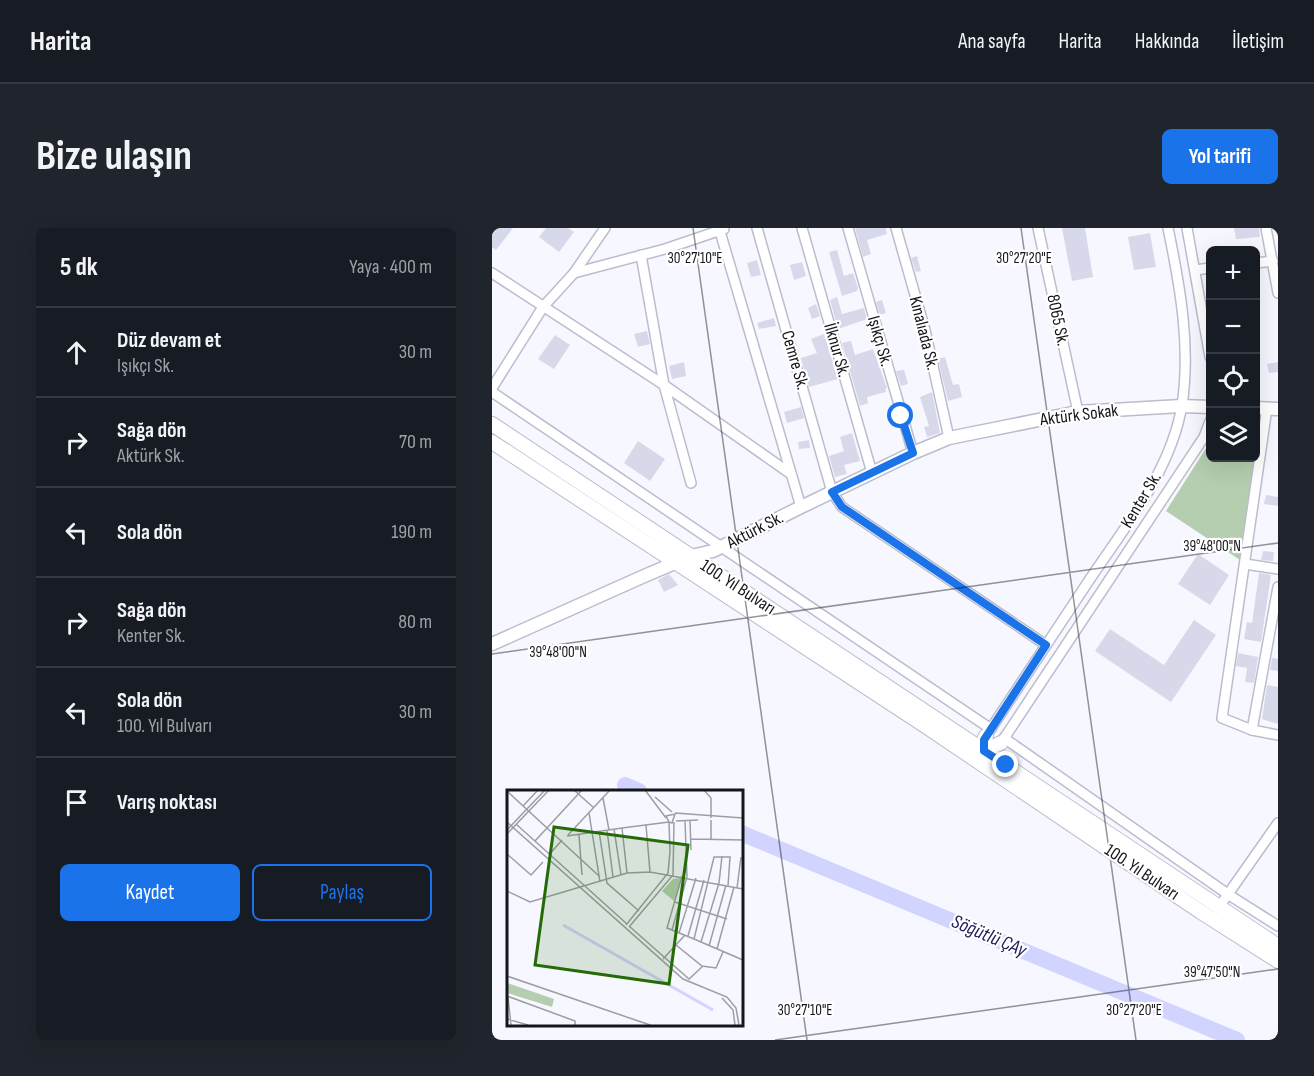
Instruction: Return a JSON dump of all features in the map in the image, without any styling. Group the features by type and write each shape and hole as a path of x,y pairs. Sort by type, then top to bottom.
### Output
{"main road":[{"name":"100. Yıl Bulvarı","path":"492,424 692,556 1201,912 1278,961"},
{"name":"100. Yıl Bulvarı","path":"492,442 676,563 1278,946"},
{"path":"981,756 984,740 989,732"},
{"path":"981,756 1003,740"}],"street":[{"path":"492,388 543,307 574,273 605,228"},
{"name":"Cemre Sk.","path":"757,228 832,492"},
{"name":"İlknur Sk.","path":"802,228 872,473"},
{"name":"Işıkçı Sk.","path":"849,228 913,453"},
{"name":"Kınalıada Sk.","path":"896,228 925,330 949,438"},
{"name":"8065 Sk.","path":"1038,228 1078,412"},
{"name":"Kenter Sk.","path":"989,732 1142,501 1167,457 1181,406 1186,355 1177,273 1168,228"},
{"path":"1187,228 1209,354"},
{"path":"1266,228 1278,293"},
{"path":"574,273 641,255 721,229 801,507"},
{"path":"641,255 664,385 691,483"},
{"path":"1260,263 1273,261"},
{"path":"1195,270 1206,269"},
{"path":"492,273 664,385 791,474"},
{"path":"492,392 722,547 989,732"},
{"name":"Aktürk Sokak","path":"949,438 1078,412 1181,406 1206,407"},
{"path":"1267,408 1222,718 1252,730 1278,735"},
{"name":"Kenter Sk.","path":"1003,740 1198,446 1206,430"},
{"name":"Aktürk Sk.","path":"492,644 692,556 704,555 722,547 913,453 949,438"},
{"path":"832,492 842,507 1046,645"},
{"path":"1245,564 1278,569"},
{"path":"1252,730 1278,587"},
{"path":"1003,740 1278,926"},
{"path":"1219,907 1278,823"}],"green space":[{"path":"1206,448 1206,462 1254,462 1240,560 1166,511"}],"building":[{"path":"492,228 513,228 496,250 492,247"},
{"path":"546,228 568,228 574,232 559,252 539,237"},
{"path":"855,228 886,228 887,234 867,240 871,254 863,257"},
{"path":"1062,228 1085,228 1093,277 1072,281"},
{"path":"1234,228 1259,228 1260,237 1236,239"},
{"path":"1150,233 1156,267 1134,270 1128,237"},
{"path":"837,250 844,276 853,273 858,288 857,291 842,296 829,252"},
{"path":"917,256 921,271 916,272 911,258"},
{"path":"757,260 761,275 751,277 747,263"},
{"path":"802,262 806,276 794,280 790,265"},
{"path":"837,297 842,314 864,308 867,319 838,329 830,300"},
{"path":"882,300 886,313 880,315 876,302"},
{"path":"816,304 820,316 812,319 808,308"},
{"path":"774,318 776,326 759,329 757,323"},
{"path":"647,331 650,344 638,347 634,334"},
{"path":"824,334 838,379 809,387 801,358 817,353 811,339"},
{"path":"555,335 570,345 554,369 538,359"},
{"path":"851,341 855,355 873,349 887,388 886,392 867,397 868,403 860,406 842,343"},
{"path":"945,357 953,385 959,384 962,397 948,401 938,359"},
{"path":"684,362 686,376 672,379 669,366"},
{"path":"1278,362 1278,372 1269,373 1267,364"},
{"path":"904,370 908,384 901,386 896,371"},
{"path":"932,392 940,433 927,437 924,427 929,426 920,397"},
{"path":"801,407 804,418 787,423 784,412"},
{"path":"852,433 860,461 844,465 847,474 835,477 829,456 844,451 840,437"},
{"path":"809,440 810,448 799,449 798,442"},
{"path":"638,441 665,459 650,481 624,463"},
{"path":"1266,495 1278,497 1278,506 1264,504"},
{"path":"1263,551 1274,552 1273,561 1261,560"},
{"path":"1198,554 1229,575 1210,605 1178,584"},
{"path":"1259,573 1271,575 1261,642 1244,639 1247,622 1252,623"},
{"path":"669,574 678,585 664,592 658,580"},
{"path":"1194,620 1216,635 1171,702 1095,651 1110,629 1164,665"},
{"path":"1238,653 1258,657 1254,683 1245,682 1247,668 1236,666"},
{"path":"1272,658 1278,659 1278,671 1270,670"},
{"path":"1267,685 1278,687 1278,724 1262,719"}],"waterway":[{"name":"Söğütlü ÇAy","path":"625,785 637,790"},
{"name":"Söğütlü ÇAy","path":"742,833 1237,1040"}],"route":[{"path":"901,416 913,453 832,492 842,507 1046,645 984,740 984,751 1006,765"}]}
